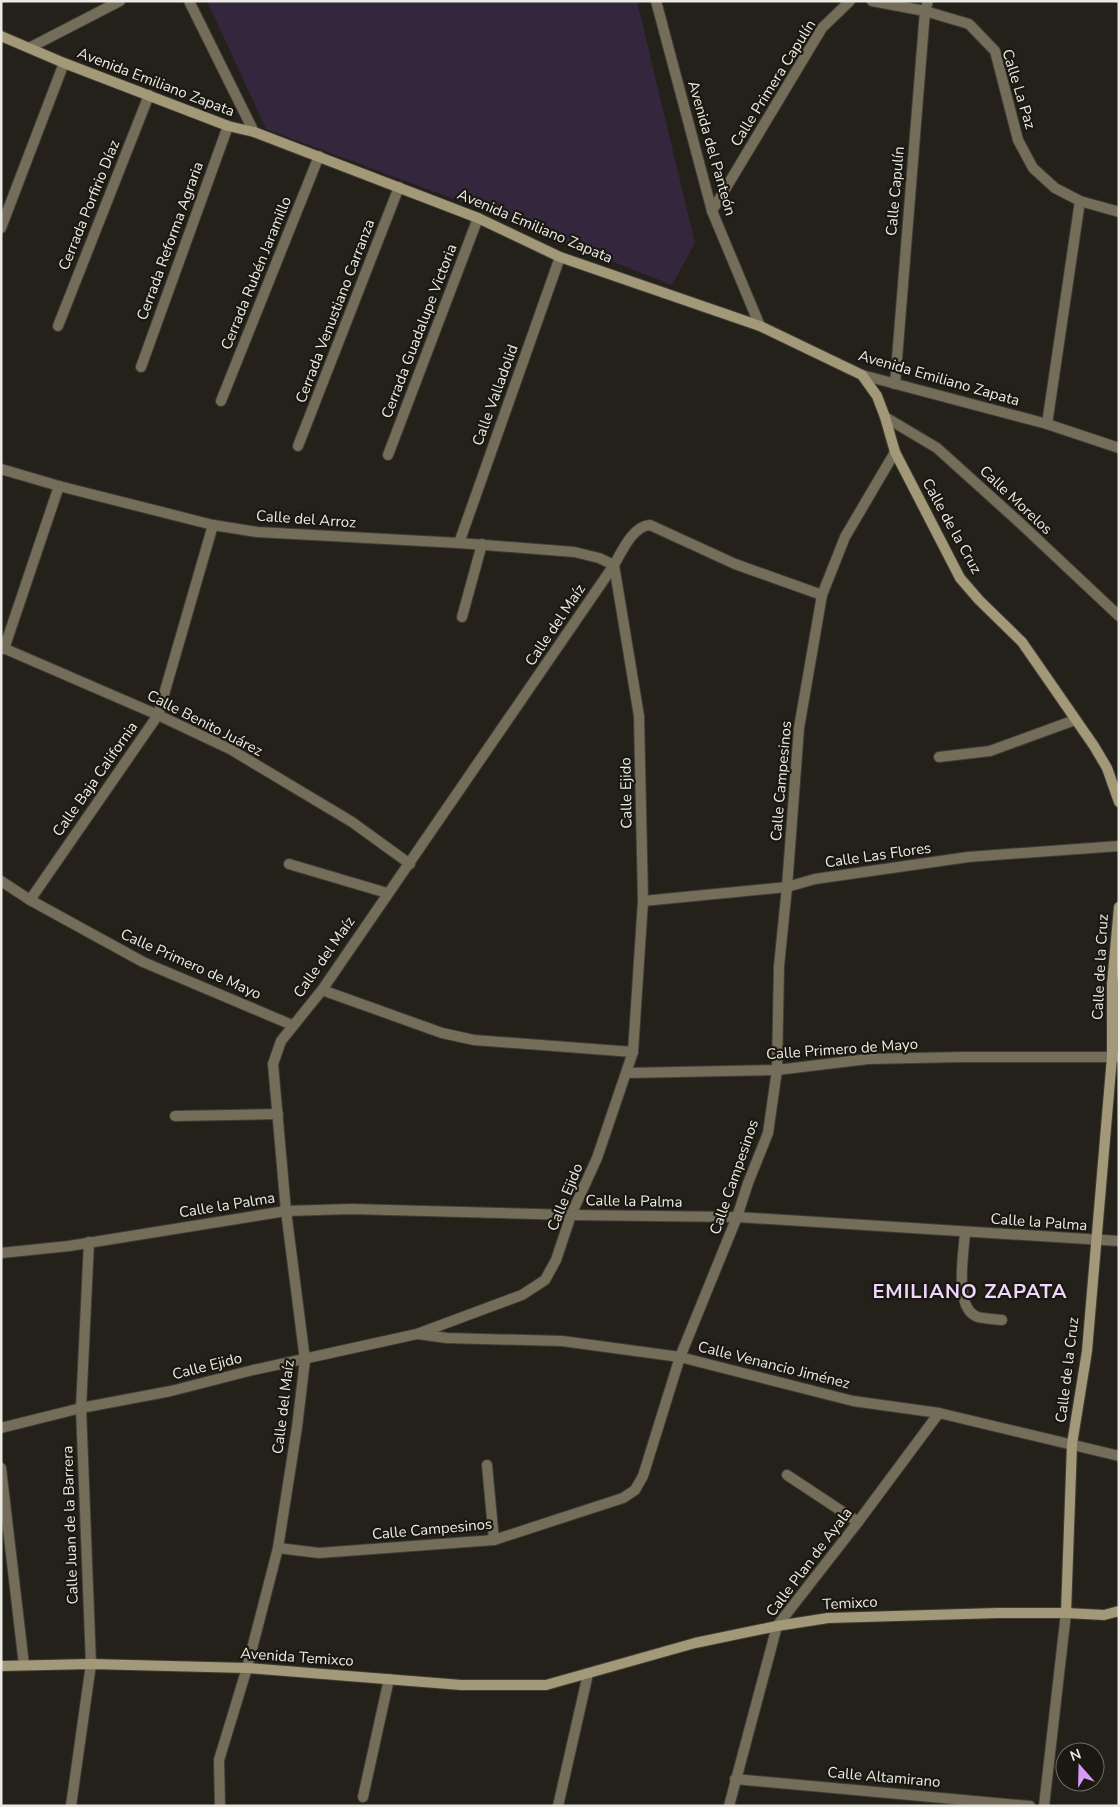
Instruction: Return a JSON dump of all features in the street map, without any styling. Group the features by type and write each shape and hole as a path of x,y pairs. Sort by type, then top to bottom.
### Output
{"main road":[{"name":"Avenida Emiliano Zapata","path":"1,36 64,63 228,126 254,132 478,218 560,257 760,326 862,375"},
{"name":"Calle de la Cruz","path":"862,375 877,396 895,452 960,578 978,600 1022,642 1094,746 1107,768 1119,802"},
{"name":"Calle de la Cruz","path":"1066,1613 1072,1444 1087,1352 1095,1241 1115,1057 1119,907"},
{"name":"Temixco","path":"588,1674 695,1642 828,1618 926,1614 1066,1613 1104,1615 1119,1612"},
{"name":"Avenida Temixco","path":"1,1666 91,1664 247,1668 461,1686 546,1685 588,1674"}],"street":[{"path":"29,48 120,1"},
{"path":"189,1 254,132"},
{"name":"Avenida del Panteón","path":"656,1 712,211 760,326"},
{"name":"Calle Primera Capulín","path":"712,211 822,28 850,1"},
{"name":"Calle La Paz","path":"872,1 926,6 969,24 995,52 1018,140 1033,168 1055,188 1080,202 1119,212"},
{"name":"Calle Capulín","path":"895,384 926,6"},
{"path":"1,228 64,63"},
{"name":"Cerrada Porfirio Díaz","path":"58,326 149,95"},
{"name":"Cerrada Reforma Agraria","path":"141,367 228,126"},
{"name":"Cerrada Rubén Jaramillo","path":"221,400 319,156"},
{"name":"Cerrada Venustiano Carranza","path":"298,446 399,187"},
{"path":"1047,424 1080,202"},
{"name":"Cerrada Guadalupe Victoria","path":"388,455 478,218"},
{"name":"Calle Valladolid","path":"459,543 560,257"},
{"name":"Avenida Emiliano Zapata","path":"862,375 1047,424 1119,448"},
{"name":"Calle Morelos","path":"885,417 937,448 1119,616"},
{"name":"Calle Campesinos","path":"278,1548 319,1553 494,1540 623,1498 635,1490 643,1476 680,1357 737,1217 768,1133 777,1070 779,966 799,728 822,595 845,537 895,452"},
{"name":"Calle del Arroz","path":"1,469 59,486 213,525 257,532 482,544 574,552 599,558 614,565"},
{"path":"3,648 59,486"},
{"name":"Calle Baja California","path":"30,900 158,715 213,525"},
{"name":"Calle del Maíz","path":"220,1806 219,1760 247,1668 278,1548 297,1427 305,1360 286,1211 273,1064 281,1041 322,990 614,565 626,544 640,527 650,525 735,564 822,595"},
{"path":"462,617 482,544"},
{"name":"Calle Ejido","path":"1,1428 81,1408 171,1391 253,1370 417,1334 522,1295 544,1280 556,1260 571,1215 597,1158 634,1052 643,901 639,716 614,565"},
{"name":"Calle Benito Juárez","path":"3,648 158,715 230,749 352,822 410,864"},
{"path":"940,757 990,751 1075,720"},
{"name":"Calle Las Flores","path":"643,901 787,887 816,879 968,857 1119,846"},
{"path":"289,864 387,893"},
{"name":"Calle Primero de Mayo","path":"1,881 30,900 142,962 292,1025"},
{"path":"322,990 442,1033 474,1040 634,1052"},
{"name":"Calle Primero de Mayo","path":"627,1073 777,1070 868,1060 961,1057 1115,1057"},
{"path":"175,1116 278,1114"},
{"name":"Calle la Palma","path":"1,1253 89,1242 286,1211 350,1209 737,1217 1095,1241 1119,1241"},
{"path":"965,1232 962,1294 968,1309 977,1317 1002,1320"},
{"name":"Calle Juan de la Barrera","path":"71,1806 91,1664 81,1408 89,1242"},
{"name":"Calle Venancio Jiménez","path":"417,1334 447,1338 562,1341 680,1357 853,1401 939,1414 1119,1456"},
{"name":"Calle Plan de Ayala","path":"729,1806 777,1626 939,1414"},
{"path":"487,1465 494,1540"},
{"path":"1,1468 4,1513 24,1665"},
{"path":"787,1475 858,1522"},
{"name":"Calle de la Cruz","path":"1044,1806 1066,1613"},
{"path":"558,1806 588,1674"},
{"path":"363,1797 389,1679"},
{"name":"Calle Altamirano","path":"735,1778 1030,1806"}],"shaded area":[{"path":"207,1 637,1 695,243 672,285 467,204 266,129"}],"district":[{"name":"EMILIANO ZAPATA","path":"970,1291"}]}
